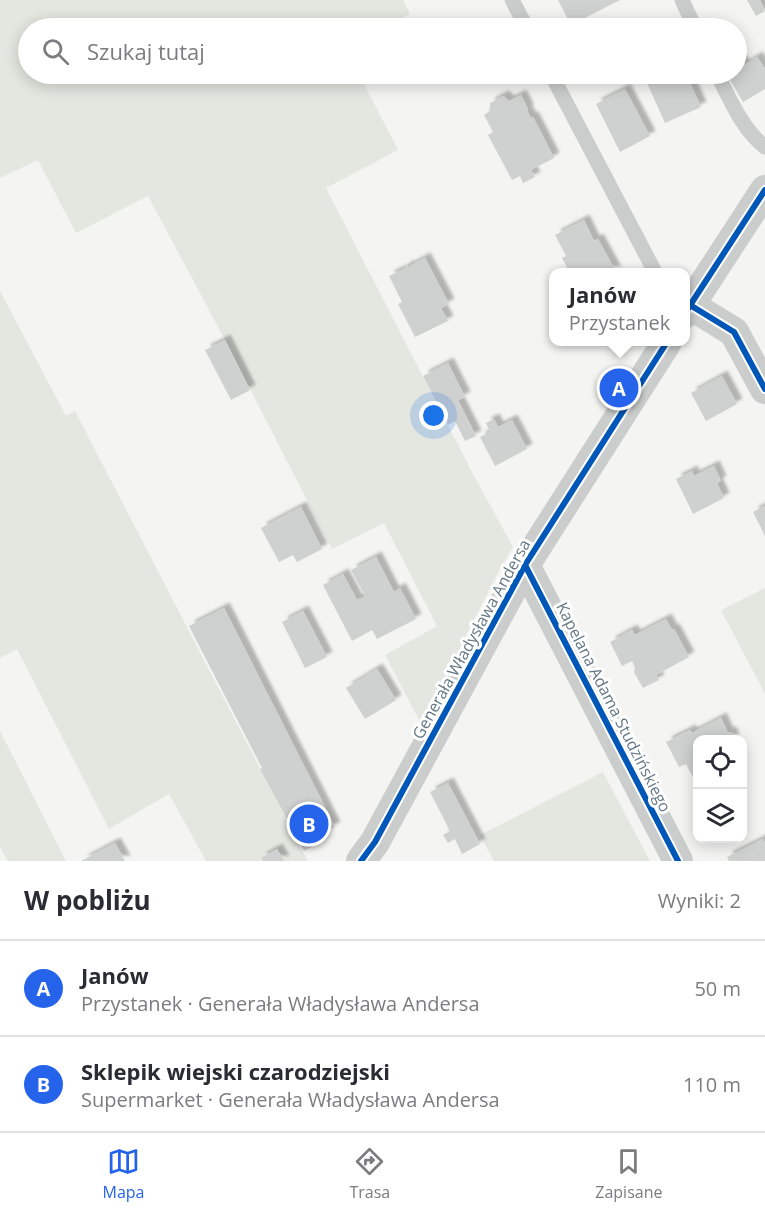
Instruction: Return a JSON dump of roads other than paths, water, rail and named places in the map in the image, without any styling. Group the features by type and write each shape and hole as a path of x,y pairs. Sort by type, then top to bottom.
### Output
{"street":[{"path":"690,302 765,190"},
{"path":"690,309 734,332 765,389"},
{"name":"Generała Władysława Andersa","path":"374,855 525,565 664,346"},
{"name":"Kapelana Adama Studzińskiego","path":"525,565 678,861"}],"lane":[{"path":"512,0 522,18"},
{"path":"682,0 691,18"},
{"path":"556,84 652,268"},
{"path":"722,84 743,123 765,147"}],"place":[{"name":"Janów","path":"619,388"},
{"name":"Sklepik wiejski czarodziejski","path":"309,824"}]}
